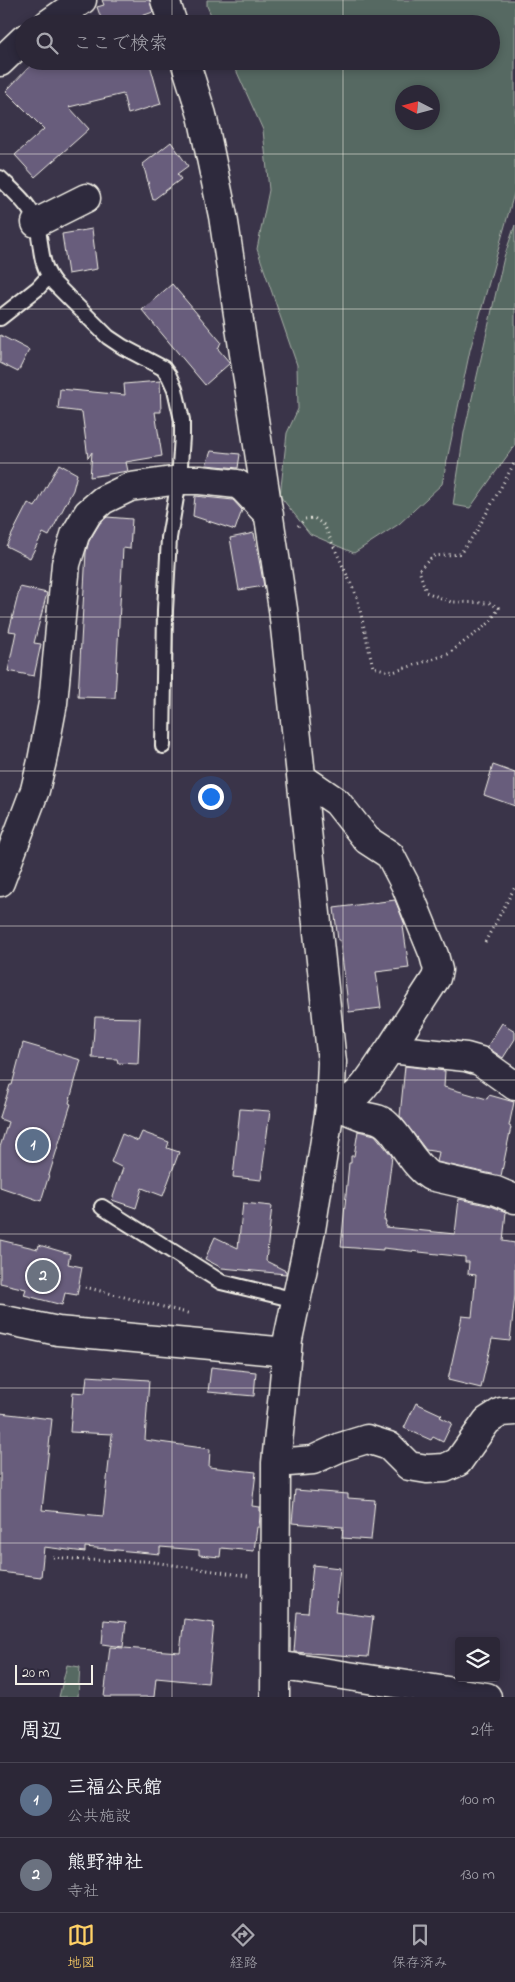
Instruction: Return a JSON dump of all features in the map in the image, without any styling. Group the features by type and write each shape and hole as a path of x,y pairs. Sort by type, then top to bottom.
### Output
{"street":[{"path":"61,15 82,0"},
{"path":"165,0 170,15"},
{"path":"0,62 15,48"},
{"path":"188,70 202,115 223,216 283,609 332,1062 335,1108 287,1352 276,1463 275,1697"},
{"path":"36,223 86,198"},
{"path":"0,882 34,790 42,761 53,703 66,564 75,535 88,513 103,500 130,487 179,480 200,480 237,484 244,488 269,515"},
{"path":"302,778 337,802 366,840 390,855 405,884 434,955 438,970 436,978 358,1094 335,1108"},
{"path":"390,1049 466,1057 480,1061 515,1086"},
{"path":"335,1108 379,1119 384,1122 423,1171 430,1176 496,1191 515,1199"},
{"path":"0,1319 58,1332 287,1352"},
{"path":"276,1463 313,1460 341,1447 366,1439 389,1446 409,1466 427,1469 445,1468 458,1462 487,1421 500,1412 515,1411"},
{"path":"276,1665 487,1697"}],"lane":[{"path":"0,178 26,205 36,223 43,263 49,276 108,337 153,362 169,376 175,389 182,420 179,480 169,538 165,610 163,746"},
{"path":"0,318 38,288 49,276"},
{"path":"102,1207 221,1282 296,1300"}],"path":[{"path":"297,527 305,519 314,518 324,525 357,597 373,668 393,672 448,654 489,623 499,608 490,603 451,602 426,592 419,570 433,556 460,554 476,532 515,462"},
{"path":"485,942 515,887"},
{"path":"85,1287 192,1314"},
{"path":"53,1557 146,1562 276,1580"}],"green space":[{"path":"207,0 515,0 515,190 470,350 442,484 399,524 354,553 310,534 280,496 287,433 298,409 297,365 257,249 269,190 263,130 236,70 500,70 500,15 211,15 207,6"},
{"path":"515,225 515,445 470,508 453,505 464,433 504,257"},
{"path":"67,1665 80,1667 78,1697 59,1697"}],"building":[{"path":"102,0 150,0 153,12 145,15 100,15 97,7 104,5"},
{"path":"26,70 152,70 161,104 128,114 123,94 69,107 89,129 35,177 15,155 44,129 6,91"},
{"path":"171,142 188,166 177,174 181,179 153,200 143,164"},
{"path":"92,229 97,269 68,274 62,234"},
{"path":"172,284 221,342 218,349 230,363 205,385 142,310"},
{"path":"0,335 29,350 18,372 0,363"},
{"path":"160,381 161,412 155,412 162,456 126,462 128,471 90,477 92,452 88,458 82,412 58,409 60,389 125,395 124,384"},
{"path":"211,451 240,454 238,468 206,465"},
{"path":"59,464 77,474 73,490 49,536 43,533 30,558 6,546 28,503 35,507"},
{"path":"195,496 233,500 242,510 235,530 193,516"},
{"path":"107,517 132,519 130,549 123,548 115,698 78,697 86,552 89,541 100,523"},
{"path":"254,533 264,586 239,590 230,538"},
{"path":"20,587 47,593 34,643 41,644 34,676 8,671 16,632 9,631"},
{"path":"493,765 515,773 515,806 484,795"},
{"path":"395,900 405,925 403,926 409,968 376,972 381,1008 349,1012 334,908"},
{"path":"95,1017 140,1018 138,1064 118,1063 117,1059 92,1058"},
{"path":"502,1023 515,1031 515,1039 503,1058 487,1047"},
{"path":"23,1043 81,1060 69,1103 71,1104 41,1201 0,1187 0,1147 8,1122 0,1119 0,1117 10,1085 12,1085"},
{"path":"405,1066 445,1071 444,1087 487,1099 489,1095 514,1102 501,1176 437,1162 439,1152 426,1150 400,1116"},
{"path":"240,1109 270,1111 261,1180 233,1177"},
{"path":"358,1131 375,1135 392,1156 384,1221 386,1221 385,1227 455,1234 459,1199 491,1206 506,1212 503,1241 515,1243 515,1295 510,1341 492,1339 481,1388 448,1380 462,1316 472,1317 476,1275 468,1274 469,1262 465,1262 465,1257 383,1248 383,1250 341,1247 349,1163 351,1163 351,1156 354,1156"},
{"path":"142,1132 169,1142 167,1148 179,1152 163,1196 142,1188 136,1208 112,1200 123,1168 111,1162 122,1134 138,1141"},
{"path":"243,1203 272,1206 266,1261 286,1271 286,1274 222,1268 205,1259 215,1237 238,1248"},
{"path":"0,1240 38,1249 39,1245 70,1254 68,1264 82,1267 77,1295 65,1293 62,1305 24,1295 26,1289 0,1283"},
{"path":"211,1367 256,1372 254,1396 208,1392"},
{"path":"87,1376 149,1380 145,1440 210,1449 209,1467 256,1472 252,1506 260,1507 260,1516 254,1551 221,1548 220,1557 199,1555 199,1550 160,1547 160,1554 85,1547 85,1552 44,1547 41,1577 0,1572 0,1413 52,1419 42,1510 103,1516 112,1434 70,1432 73,1392 85,1393"},
{"path":"416,1403 442,1415 440,1417 452,1423 443,1442 433,1437 431,1440 404,1428"},
{"path":"295,1490 348,1494 348,1498 375,1500 371,1540 342,1538 343,1527 292,1523"},
{"path":"313,1565 340,1568 335,1612 373,1617 368,1657 294,1652 297,1612 308,1613"},
{"path":"184,1619 214,1623 208,1683 156,1678 154,1697 104,1697 110,1647 180,1652"},
{"path":"104,1620 126,1622 123,1647 102,1644"}],"place":[{"name":"三福公民館","path":"33,1145"},
{"name":"熊野神社","path":"43,1276"}]}
